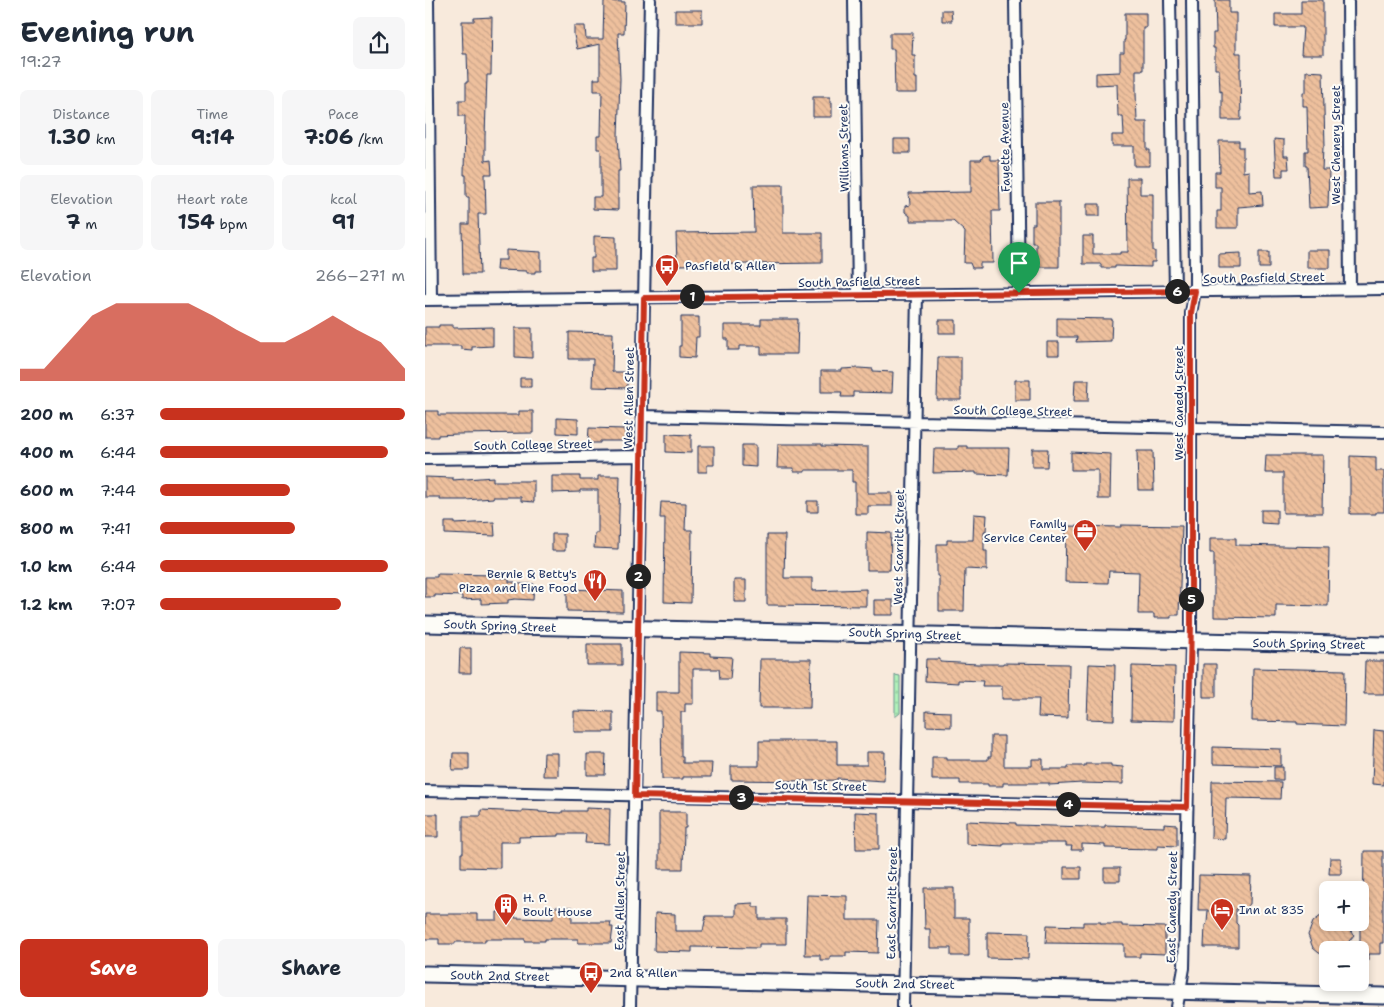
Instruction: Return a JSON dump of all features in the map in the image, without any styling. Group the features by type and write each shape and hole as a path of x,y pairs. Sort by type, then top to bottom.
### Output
{"main road":[{"name":"South Spring Street","path":"425,624 1384,645"},
{"name":"South 2nd Street","path":"425,974 1384,996"}],"street":[{"path":"428,0 428,300"},
{"name":"West Allen Street","path":"635,796 650,0"},
{"name":"Williams Street","path":"854,0 858,296"},
{"name":"Fayette Avenue","path":"1015,0 1019,293"},
{"path":"1171,0 1175,291"},
{"name":"West Canedy Street","path":"1187,807 1191,641 1192,309 1195,291 1192,0"},
{"name":"West Chenery Street","path":"1348,0 1350,289"},
{"name":"South Pasfield Street","path":"428,300 1384,289"},
{"name":"West Scarritt Street","path":"907,800 917,294"},
{"name":"South College Street","path":"642,416 1384,432"},
{"name":"South College Street","path":"425,459 641,456"},
{"name":"South 1st Street","path":"425,791 1187,807"},
{"name":"East Allen Street","path":"630,1007 635,796"},
{"name":"East Scarritt Street","path":"903,1007 907,800"},
{"name":"East Canedy Street","path":"1177,1007 1184,968 1187,807"}],"green space":[{"path":"895,675 900,676 900,713 895,717"}],"building":[{"path":"1215,0 1229,0 1229,13 1236,13 1236,53 1241,53 1241,120 1222,120 1222,91 1220,92 1219,69 1215,69 1215,48 1213,48 1213,33 1216,33"},
{"path":"1301,0 1323,0 1323,55 1301,55 1303,27 1275,27 1275,14 1301,14"},
{"path":"604,1 625,2 624,33 618,33 620,171 618,171 618,210 593,209 593,197 601,197 601,152 600,149 597,149 597,136 601,136 602,91 594,91 594,79 600,79 600,44 577,49 574,35 574,26 585,26 586,39 603,39"},
{"path":"675,10 702,10 702,23 675,23"},
{"path":"942,10 951,10 952,21 942,21"},
{"path":"1125,13 1146,13 1146,28 1143,28 1143,70 1136,70 1136,92 1137,122 1147,122 1147,150 1150,150 1150,166 1134,166 1134,146 1112,146 1112,135 1124,135 1123,116 1118,116 1117,84 1096,85 1096,73 1120,72 1120,53 1124,53"},
{"path":"492,17 491,75 487,75 485,161 491,160 492,174 485,174 486,214 478,214 480,274 463,274 462,224 469,224 469,197 466,197 466,175 464,175 465,116 459,116 459,100 466,100 466,82 468,82 467,54 463,54 462,21 474,21 474,18"},
{"path":"890,33 913,33 912,55 915,55 917,93 895,93 894,49 890,49"},
{"path":"1306,71 1323,72 1325,146 1323,147 1322,170 1329,170 1328,207 1309,208 1307,166 1305,166 1305,151 1308,151 1307,106 1303,106 1303,92 1306,92"},
{"path":"813,97 830,97 832,117 813,117"},
{"path":"894,139 910,139 910,153 894,153"},
{"path":"1274,139 1284,140 1284,156 1288,156 1289,169 1283,169 1283,176 1276,176"},
{"path":"1219,141 1239,141 1239,147 1243,147 1243,172 1249,171 1249,192 1262,191 1263,205 1238,207 1238,228 1217,228 1217,211 1221,211 1221,187 1215,187 1215,172 1220,172"},
{"path":"990,155 990,160 999,160 1000,211 992,211 993,263 980,263 980,268 972,268 970,263 964,263 965,232 953,221 910,221 910,216 905,212 905,206 910,205 909,193 971,192 971,160 981,160 983,156"},
{"path":"1127,178 1140,178 1140,194 1153,194 1153,251 1155,251 1155,262 1151,262 1151,267 1115,266 1115,268 1101,268 1101,264 1083,264 1083,236 1093,236 1093,254 1120,254 1120,252 1128,252"},
{"path":"753,185 783,185 783,233 822,233 822,263 677,265 676,233 754,232"},
{"path":"1035,202 1059,202 1059,267 1036,267 1036,243 1032,243 1032,224 1035,224"},
{"path":"1087,204 1100,204 1100,216 1087,216"},
{"path":"594,236 616,237 616,271 591,271 591,258 594,258"},
{"path":"506,250 541,252 541,271 527,273 527,271 496,270 497,260 506,260"},
{"path":"1307,250 1330,250 1330,268 1307,268"},
{"path":"1259,252 1269,252 1269,268 1259,268"},
{"path":"1241,253 1241,268 1219,268 1219,254"},
{"path":"681,317 699,317 699,337 696,337 695,358 679,357"},
{"path":"1057,318 1112,319 1111,341 1076,342 1077,337 1057,337"},
{"path":"761,319 798,319 797,354 761,354 761,346 739,346 739,350 728,350 728,339 724,339 724,325 761,325"},
{"path":"939,320 956,320 956,333 939,333"},
{"path":"439,325 453,325 453,328 493,327 493,346 472,347 472,350 461,349 461,346 425,346 425,327 439,327"},
{"path":"515,328 532,328 532,358 515,357"},
{"path":"569,332 613,333 612,372 627,372 627,388 592,387 593,359 569,359"},
{"path":"1047,342 1059,342 1059,355 1047,355"},
{"path":"938,357 961,357 961,400 937,400"},
{"path":"859,368 893,372 892,393 853,392 853,397 841,397 842,392 821,392 821,371 842,371 842,369"},
{"path":"520,378 531,378 531,387 520,387"},
{"path":"1015,380 1030,380 1030,400 1015,400"},
{"path":"1075,380 1089,380 1088,401 1074,401"},
{"path":"425,411 438,411 438,415 519,415 519,411 533,411 533,433 457,434 425,437"},
{"path":"557,418 578,419 578,434 557,433"},
{"path":"589,428 625,429 625,441 588,443"},
{"path":"666,434 691,435 691,453 666,452"},
{"path":"778,444 868,447 868,493 892,493 892,506 868,506 868,514 855,514 855,482 852,482 852,470 805,470 805,472 794,472 794,468 777,468"},
{"path":"742,445 756,445 756,467 742,466"},
{"path":"698,446 714,446 714,465 707,465 707,472 698,472"},
{"path":"958,446 967,446 967,448 1009,448 1008,475 976,474 976,472 933,473 934,449 958,449"},
{"path":"1032,449 1048,449 1047,467 1032,467"},
{"path":"1137,451 1153,451 1154,490 1138,490"},
{"path":"1071,452 1111,454 1110,499 1098,499 1098,470 1071,470"},
{"path":"1266,455 1323,455 1322,513 1283,513 1283,473 1265,473"},
{"path":"1350,456 1376,457 1376,471 1384,471 1384,512 1376,512 1376,514 1350,514"},
{"path":"552,476 580,476 580,480 598,480 598,476 620,476 618,549 594,548 595,533 598,533 598,490 552,493"},
{"path":"425,477 453,478 453,480 493,477 493,481 534,481 534,502 521,501 521,497 440,500 440,497 425,497"},
{"path":"807,501 818,501 818,512 807,512"},
{"path":"661,502 686,503 685,530 692,530 691,603 664,602 665,518 660,518"},
{"path":"1261,510 1277,510 1277,524 1261,523"},
{"path":"974,514 987,515 986,531 984,531 984,551 987,551 987,570 965,569 964,611 939,611 937,544 947,544 947,540 973,540"},
{"path":"445,522 455,522 455,524 494,522 495,536 445,534"},
{"path":"1121,525 1182,526 1179,615 1171,615 1171,618 1154,618 1154,614 1138,614 1139,572 1109,571 1108,583 1065,582 1066,526 1121,527"},
{"path":"867,532 891,533 890,570 867,570"},
{"path":"552,534 565,534 565,551 552,551"},
{"path":"767,535 785,535 784,578 812,578 812,591 866,589 866,606 767,605"},
{"path":"1210,538 1236,538 1236,545 1329,547 1328,606 1276,605 1276,618 1214,617 1214,553 1210,553"},
{"path":"437,574 496,575 496,578 509,578 509,582 515,582 515,584 534,584 533,600 515,599 508,600 508,603 481,604 481,599 462,600 462,596 435,595 435,597 425,597 425,577 437,577"},
{"path":"734,580 746,580 746,602 734,602"},
{"path":"567,589 623,591 623,612 567,611"},
{"path":"874,600 893,600 893,615 874,615"},
{"path":"587,644 622,644 622,665 587,665"},
{"path":"460,648 471,648 471,673 459,673"},
{"path":"679,652 710,653 710,656 732,657 730,679 720,679 719,669 693,669 693,704 685,704 685,712 681,712 681,757 683,757 683,763 712,763 711,777 662,779 661,711 656,711 656,692 679,692"},
{"path":"760,659 811,659 810,708 759,708"},
{"path":"926,659 940,659 940,662 978,664 1069,664 1068,718 1038,717 1039,699 1002,699 1002,686 982,686 983,681 958,680 958,683 925,681"},
{"path":"1365,661 1384,661 1384,694 1364,694"},
{"path":"1089,664 1115,665 1114,720 1087,719"},
{"path":"1203,664 1216,664 1216,697 1203,697"},
{"path":"1132,666 1175,667 1174,721 1131,720"},
{"path":"1253,668 1345,670 1344,726 1252,721"},
{"path":"574,711 613,712 613,732 574,732"},
{"path":"926,711 951,712 951,727 926,726"},
{"path":"1374,730 1384,731 1384,785 1372,784"},
{"path":"991,736 1004,736 1004,766 1032,766 1032,759 1043,759 1043,769 1068,769 1068,766 1085,766 1085,764 1111,764 1111,766 1123,767 1123,784 1082,783 1049,785 1049,783 1003,783 1003,786 988,786 988,784 960,784 960,780 932,780 932,757 946,757 946,760 988,760 988,757 991,757"},
{"path":"759,741 837,741 837,765 867,765 867,752 885,752 884,781 837,778 837,780 807,781 731,780 731,766 759,766"},
{"path":"1213,747 1281,749 1281,766 1213,764"},
{"path":"453,753 469,753 469,770 452,770"},
{"path":"544,753 558,753 558,776 543,776"},
{"path":"587,754 606,754 605,775 587,775"},
{"path":"1274,767 1283,767 1283,780 1274,780"},
{"path":"1212,781 1281,782 1280,799 1226,798 1225,839 1211,838"},
{"path":"586,808 610,809 609,844 585,843 586,834 519,837 519,842 500,842 500,868 461,867 463,816 481,816 481,810 523,812 523,810 562,813 562,811 586,811"},
{"path":"659,812 686,812 683,869 659,869"},
{"path":"855,812 879,813 879,849 856,849"},
{"path":"425,814 438,814 438,837 425,837"},
{"path":"966,821 1016,823 1016,825 1089,827 1105,827 1105,825 1164,827 1164,824 1177,825 1177,846 1158,845 1158,849 1105,848 1105,845 1082,844 1082,850 1071,850 1072,846 1066,846 1066,843 1003,843 1003,846 966,844"},
{"path":"1364,851 1383,851 1383,943 1380,943 1380,954 1369,954 1369,941 1360,941 1360,931 1369,931 1369,881 1364,881"},
{"path":"1330,858 1341,858 1341,874 1329,874"},
{"path":"1064,867 1081,867 1081,879 1064,879"},
{"path":"1104,868 1120,868 1120,881 1104,881"},
{"path":"1199,875 1251,876 1250,904 1245,908 1236,909 1238,947 1204,947 1208,910 1198,910"},
{"path":"924,888 954,888 954,918 969,918 969,956 951,956 951,948 930,948 930,929 925,929"},
{"path":"807,895 847,896 847,920 879,920 878,953 846,952 846,956 830,956 830,960 820,960 820,955 805,955"},
{"path":"753,903 753,907 759,907 759,919 786,919 786,944 759,944 759,948 692,947 692,952 654,951 655,913 675,914 675,931 703,931 706,916 736,916 736,904"},
{"path":"553,907 572,907 572,922 611,922 610,927 613,927 611,943 578,943 578,939 525,941 525,939 485,939 485,942 439,944 439,939 425,939 425,914 477,914 477,920 497,920 497,912 515,912 515,918 553,919"},
{"path":"1319,917 1319,931 1351,931 1354,935 1349,941 1319,941 1319,953 1313,948 1308,935 1313,922"},
{"path":"1083,922 1122,924 1122,926 1165,927 1165,954 1140,953 1140,957 1124,957 1124,944 1046,943 1047,925 1083,926"},
{"path":"987,932 1029,933 1028,959 987,958"}],"place":[{"name":"Pasfield & Allen","path":"667,287"},
{"name":"Family Service Center","path":"1085,552"},
{"name":"Bernie & Betty's Pizza and Fine Food","path":"595,602"},
{"name":"H. P. Boult House","path":"506,926"},
{"name":"Inn at 835","path":"1222,931"},
{"name":"2nd & Allen","path":"591,994"}],"route":[{"path":"1195,291 1191,313 1191,623 1187,807 635,796 644,298 1019,293 1195,291"}]}
